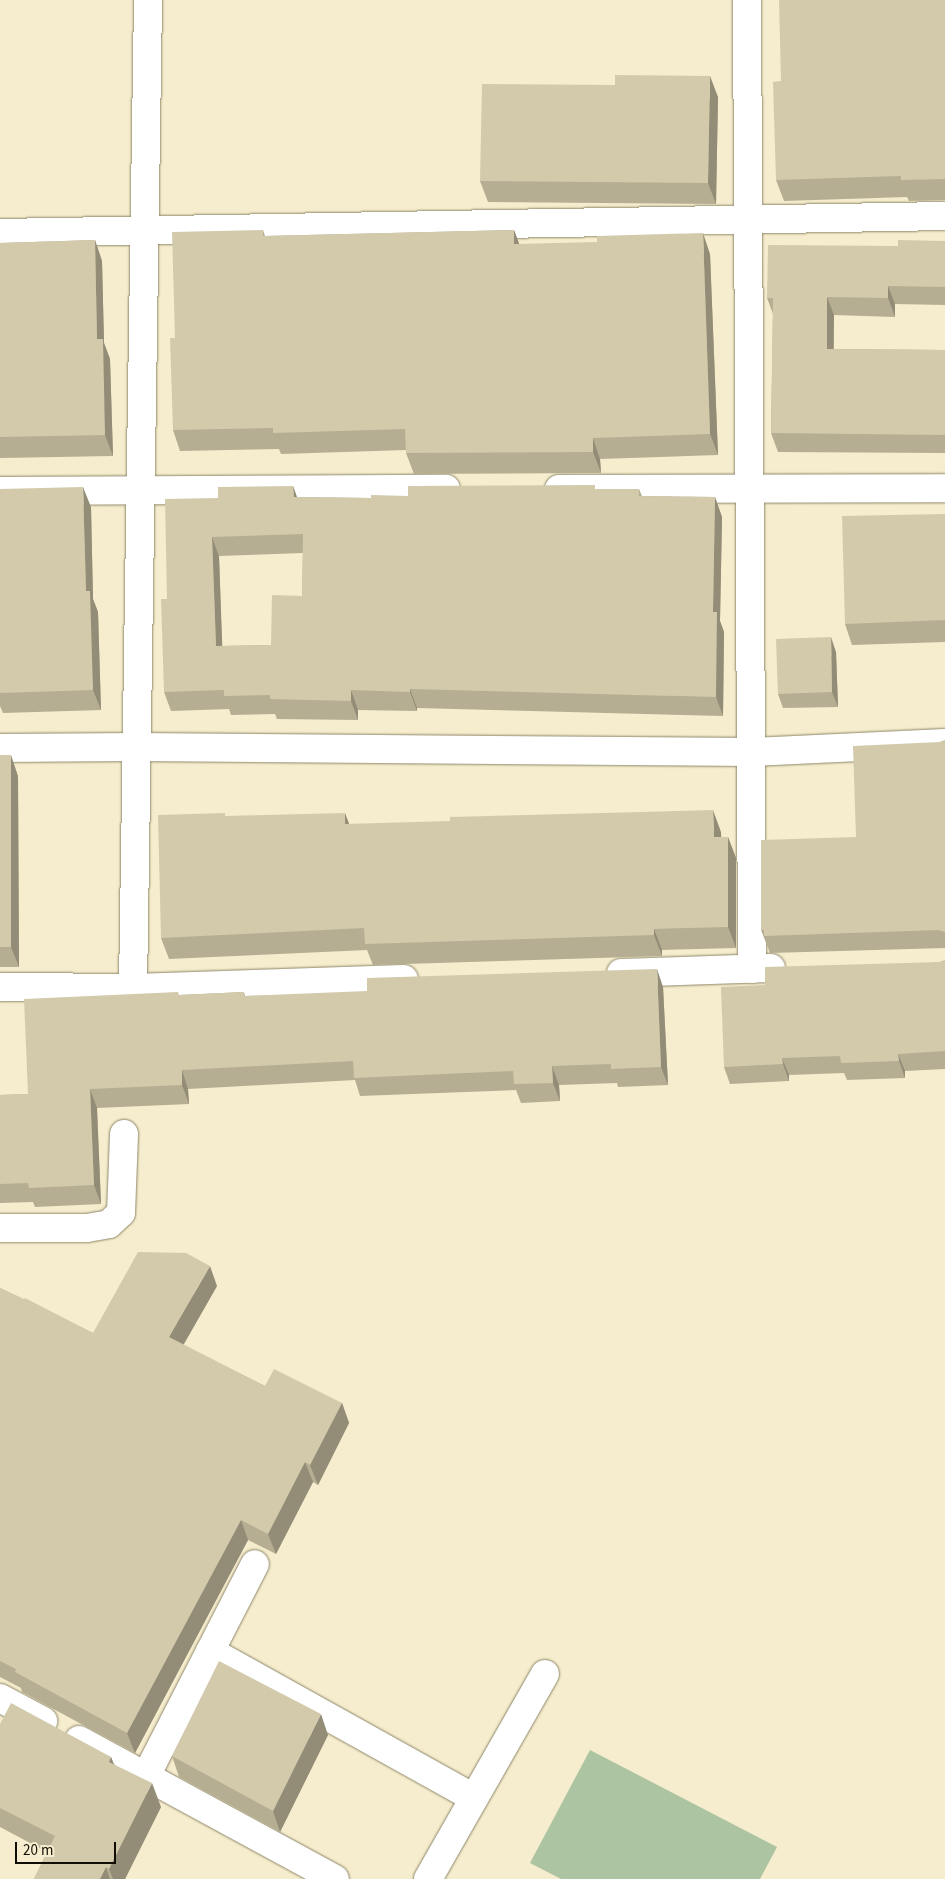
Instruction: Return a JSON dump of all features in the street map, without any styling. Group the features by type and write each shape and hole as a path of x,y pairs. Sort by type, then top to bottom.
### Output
{"street":[{"path":"133,988 148,0"},
{"path":"747,0 752,969"},
{"path":"0,233 945,216"},
{"path":"534,489 945,488"},
{"path":"0,491 475,489"},
{"path":"0,748 136,747 752,752 945,743"},
{"path":"592,974 800,967"},
{"path":"0,987 133,988 432,978"},
{"path":"0,1228 87,1228 109,1224 121,1213 124,1134"},
{"path":"146,1776 255,1564"},
{"path":"210,1651 474,1798"},
{"path":"428,1879 545,1674"},
{"path":"0,1698 335,1879"}],"green space":[{"path":"590,1750 777,1847 760,1879 561,1879 530,1863"}],"building":[{"path":"779,0 945,0 945,179 901,180 901,176 776,180 773,82 781,81"},
{"path":"615,75 710,76 708,183 480,181 482,84 615,85"},
{"path":"263,230 263,236 514,230 514,244 597,242 597,236 703,233 710,434 593,438 593,452 406,453 405,429 273,433 273,428 173,430 170,338 175,338 172,232"},
{"path":"95,240 97,339 103,339 105,435 0,437 0,243"},
{"path":"898,240 945,241 945,287 888,286 888,298 827,297 827,349 945,350 945,435 771,433 773,298 767,298 768,245 898,246"},
{"path":"595,485 595,489 639,489 639,496 715,497 713,612 717,612 716,697 410,689 410,692 351,690 351,701 270,699 270,695 224,696 224,690 164,692 161,599 167,599 165,499 218,498 218,487 293,486 294,497 371,498 371,495 408,496 408,486","holes":["303,534 302,596 272,595 271,645 216,646 212,537"]},
{"path":"83,487 86,591 90,591 93,690 0,693 0,489"},
{"path":"945,514 945,620 845,624 842,516"},
{"path":"831,637 832,692 778,694 776,639"},
{"path":"945,740 945,932 938,930 764,936 764,930 761,930 761,840 856,837 853,746 940,742"},
{"path":"0,755 11,755 11,947 0,947"},
{"path":"713,810 714,837 728,837 728,927 654,929 654,935 365,944 364,928 161,938 158,815 225,813 225,816 345,813 345,824 450,821 450,817"},
{"path":"945,960 945,1051 898,1054 899,1061 841,1063 840,1056 782,1058 783,1064 724,1067 721,987 765,985 765,967 940,962"},
{"path":"657,969 661,1067 611,1069 611,1064 552,1066 553,1083 514,1084 513,1071 354,1078 353,1061 182,1070 182,1085 90,1089 94,1185 29,1188 28,1183 0,1184 0,1095 28,1094 24,999 178,992 179,995 244,992 244,996 367,991 367,978"},
{"path":"138,1252 186,1253 210,1266 169,1337 265,1386 274,1369 342,1403 310,1465 305,1462 268,1534 241,1520 127,1733 15,1672 16,1669 0,1661 0,1288 25,1298 93,1333"},
{"path":"219,1661 321,1714 273,1811 172,1756"},
{"path":"11,1703 111,1757 109,1762 152,1783 109,1869 106,1867 100,1879 34,1879 55,1836 0,1808 0,1724"}]}
